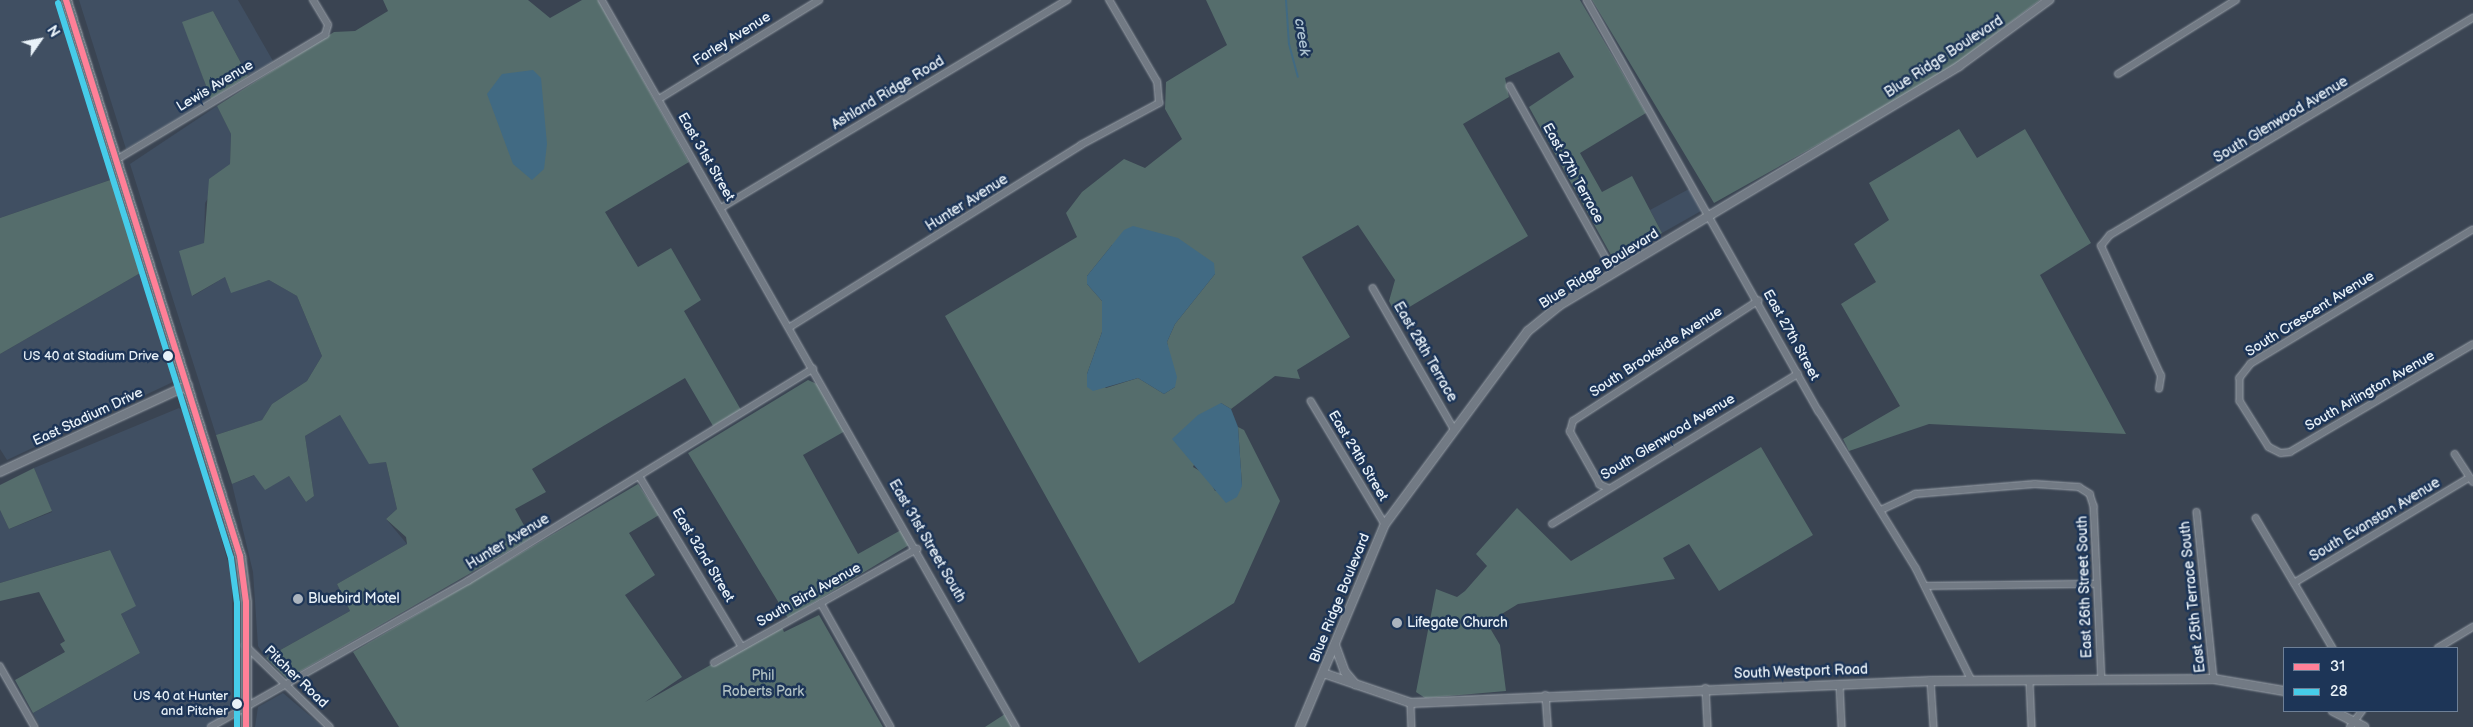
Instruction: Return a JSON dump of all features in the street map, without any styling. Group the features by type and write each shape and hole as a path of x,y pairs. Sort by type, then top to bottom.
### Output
{"main road":[{"path":"66,0 240,556 246,602 246,727"},
{"name":"Blue Ridge Boulevard","path":"1300,727 1385,524 1528,331 1560,305 1959,66 2049,0"},
{"name":"East Stadium Drive","path":"0,472 188,385"},
{"path":"1334,645 1344,672 1356,686"},
{"name":"South Westport Road","path":"1323,673 1411,704 1546,695 1931,681 2214,679 2283,692"},
{"path":"2334,712 2353,725 2364,727"}],"street":[{"name":"Lewis Avenue","path":"116,160 327,33 328,25 313,0"},
{"name":"East 31st Street","path":"602,0 813,369"},
{"name":"Farley Avenue","path":"659,99 819,0"},
{"name":"Ashland Ridge Road","path":"721,208 1067,0"},
{"name":"Hunter Avenue","path":"790,327 1081,145 1159,103 1157,82 1108,0"},
{"name":"East 27th Street","path":"1587,0 1711,214 1798,374 1926,586 1972,681"},
{"path":"2118,74 2236,0"},
{"name":"South Glenwood Avenue","path":"2160,389 2161,376 2100,252 2103,244 2473,18"},
{"name":"East 27th Terrace","path":"1510,86 1614,272"},
{"name":"South Crescent Avenue","path":"2277,452 2269,447 2240,401 2238,386 2244,370 2473,230"},
{"name":"East 28th Terrace","path":"1373,288 1454,429"},
{"name":"South Brookside Avenue","path":"1606,488 1600,485 1570,426 1758,301"},
{"name":"South Arlington Avenue","path":"2277,452 2290,452 2473,344"},
{"name":"Hunter Avenue","path":"211,727 640,476 813,369"},
{"name":"East 31st Street South","path":"813,369 917,548 1016,727"},
{"name":"South Glenwood Avenue","path":"1552,524 1606,488 1798,374"},
{"name":"East 29th Street","path":"1311,401 1385,524"},
{"path":"2455,454 2471,480"},
{"name":"East 32nd Street","path":"640,476 742,647"},
{"name":"South Evanston Avenue","path":"2294,583 2471,480"},
{"name":"East 26th Street South","path":"1881,510 1915,494 2035,484 2079,487 2090,494 2094,506 2096,584 2102,680"},
{"name":"East 25th Terrace South","path":"2197,512 2214,679"},
{"path":"2256,518 2332,647"},
{"name":"South Bird Avenue","path":"714,663 917,548"},
{"path":"1926,586 2096,584"},
{"path":"821,603 890,727"},
{"path":"2440,647 2473,627"},
{"name":"Pitcher Road","path":"245,645 330,727"},
{"path":"0,666 35,727"},
{"path":"1931,681 1934,727"},
{"path":"2030,681 2032,727"},
{"path":"1840,684 1842,727"},
{"path":"1706,688 1708,727"},
{"path":"1546,695 1548,727"},
{"path":"1411,704 1412,727"},
{"path":"2353,725 2361,712"}],"shaded area":[{"path":"0,0 58,0 113,179 0,218"},
{"path":"79,0 238,0 273,61 248,76 213,11 183,23 211,99 126,149"},
{"path":"533,70 541,78 547,144 544,169 532,180 513,164 487,94 502,74"},
{"path":"217,106 231,134 230,164 205,203 204,243 193,296 225,277 231,292 269,280 297,296 322,356 307,381 272,404 262,420 216,435 130,164"},
{"path":"1689,189 1701,211 1662,233 1650,210"},
{"path":"1133,226 1178,238 1214,263 1215,274 1175,324 1167,342 1177,377 1175,387 1164,394 1138,378 1093,391 1087,387 1087,374 1102,332 1102,301 1087,284 1087,276 1124,230"},
{"path":"142,272 175,381 7,460 0,449 0,354"},
{"path":"1221,403 1231,409 1238,427 1242,486 1237,497 1226,503 1172,439 1198,415"},
{"path":"179,408 185,413 232,576 232,708 207,727 40,727 33,713 140,653 121,614 135,606 109,550 0,583 0,510 9,529 52,512 34,468"},
{"path":"340,415 369,463 386,462 397,509 386,519 407,544 337,584 350,611 266,658 258,646 253,572 232,484 255,475 265,489 289,476 306,502 314,496 305,436"},
{"path":"283,693 323,727 255,727 258,707"}],"green space":[{"path":"383,0 528,0 550,18 582,0 598,0 689,162 605,212 638,267 671,248 701,300 684,311 741,410 713,426 685,378 605,425 532,469 546,492 515,509 531,538 287,679 266,658 350,611 337,584 407,544 406,537 386,519 397,509 386,462 369,464 340,415 305,436 314,496 306,502 289,476 265,490 254,475 232,484 216,435 262,420 272,404 307,381 322,356 297,296 269,280 231,293 225,277 192,296 179,251 204,243 209,179 230,164 231,134 217,106 334,32 355,31 388,11"},
{"path":"1206,0 1580,0 1646,113 1580,153 1602,192 1632,176 1662,233 1616,264 1529,107 1574,77 1559,52 1505,78 1509,97 1463,124 1528,236 1396,315 1389,301 1395,280 1358,225 1302,257 1350,337 1297,370 1300,379 1275,376 1231,409 1221,403 1193,467 1207,475 1215,491 1242,486 1238,427 1244,430 1280,501 1234,603 1139,663 945,316 1077,237 1066,213 1082,192 1124,159 1145,168 1182,139 1165,109 1166,82 1227,45","holes":["1112,245 1215,274 1175,324 1167,342 1175,387 1164,394 1138,378 1106,388 1087,374 1102,332 1102,301 1087,284 1087,276"]},
{"path":"1592,0 2040,0 1970,53 1972,58 1714,203"},
{"path":"213,11 248,76 211,99 182,22"},
{"path":"1959,129 1977,158 2025,129 2091,243 2040,275 2126,434 1929,424 1849,451 1843,439 1900,406 1841,304 1876,282 1854,244 1889,220 1869,183"},
{"path":"113,179 142,272 0,354 0,218"},
{"path":"808,380 819,385 845,431 803,455 858,554 901,530 909,545 788,618 688,453"},
{"path":"1761,447 1813,535 1719,591 1689,544 1663,558 1675,579 1518,604 1487,623 1500,645 1506,691 1425,698 1416,692 1436,589 1457,597 1465,591 1487,566 1476,554 1517,508 1571,561"},
{"path":"34,468 52,511 9,529 0,510 0,485"},
{"name":"Phil Roberts Park","path":"638,484 659,515 629,533 655,575 625,595 682,677 645,702 781,625 784,632 819,615 883,727 399,727 353,652"},
{"path":"110,550 136,606 121,614 140,653 33,713 15,680 65,652 60,644 65,641 39,592 0,601 0,583"},
{"path":"1005,714 1012,727 985,727"}],"waterway":[{"name":"creek","path":"1286,0 1289,44 1298,77"}],"transit line":[{"name":"31","path":"66,0 240,556 246,602 246,727"},
{"name":"28","path":"58,3 231,558 237,603 237,727"}],"place":[{"name":"US 40 at Stadium Drive","path":"168,356"},
{"name":"Bluebird Motel","path":"298,599"},
{"name":"Lifegate Church","path":"1397,623"},
{"name":"US 40 at Hunter and Pitcher","path":"237,704"}]}
